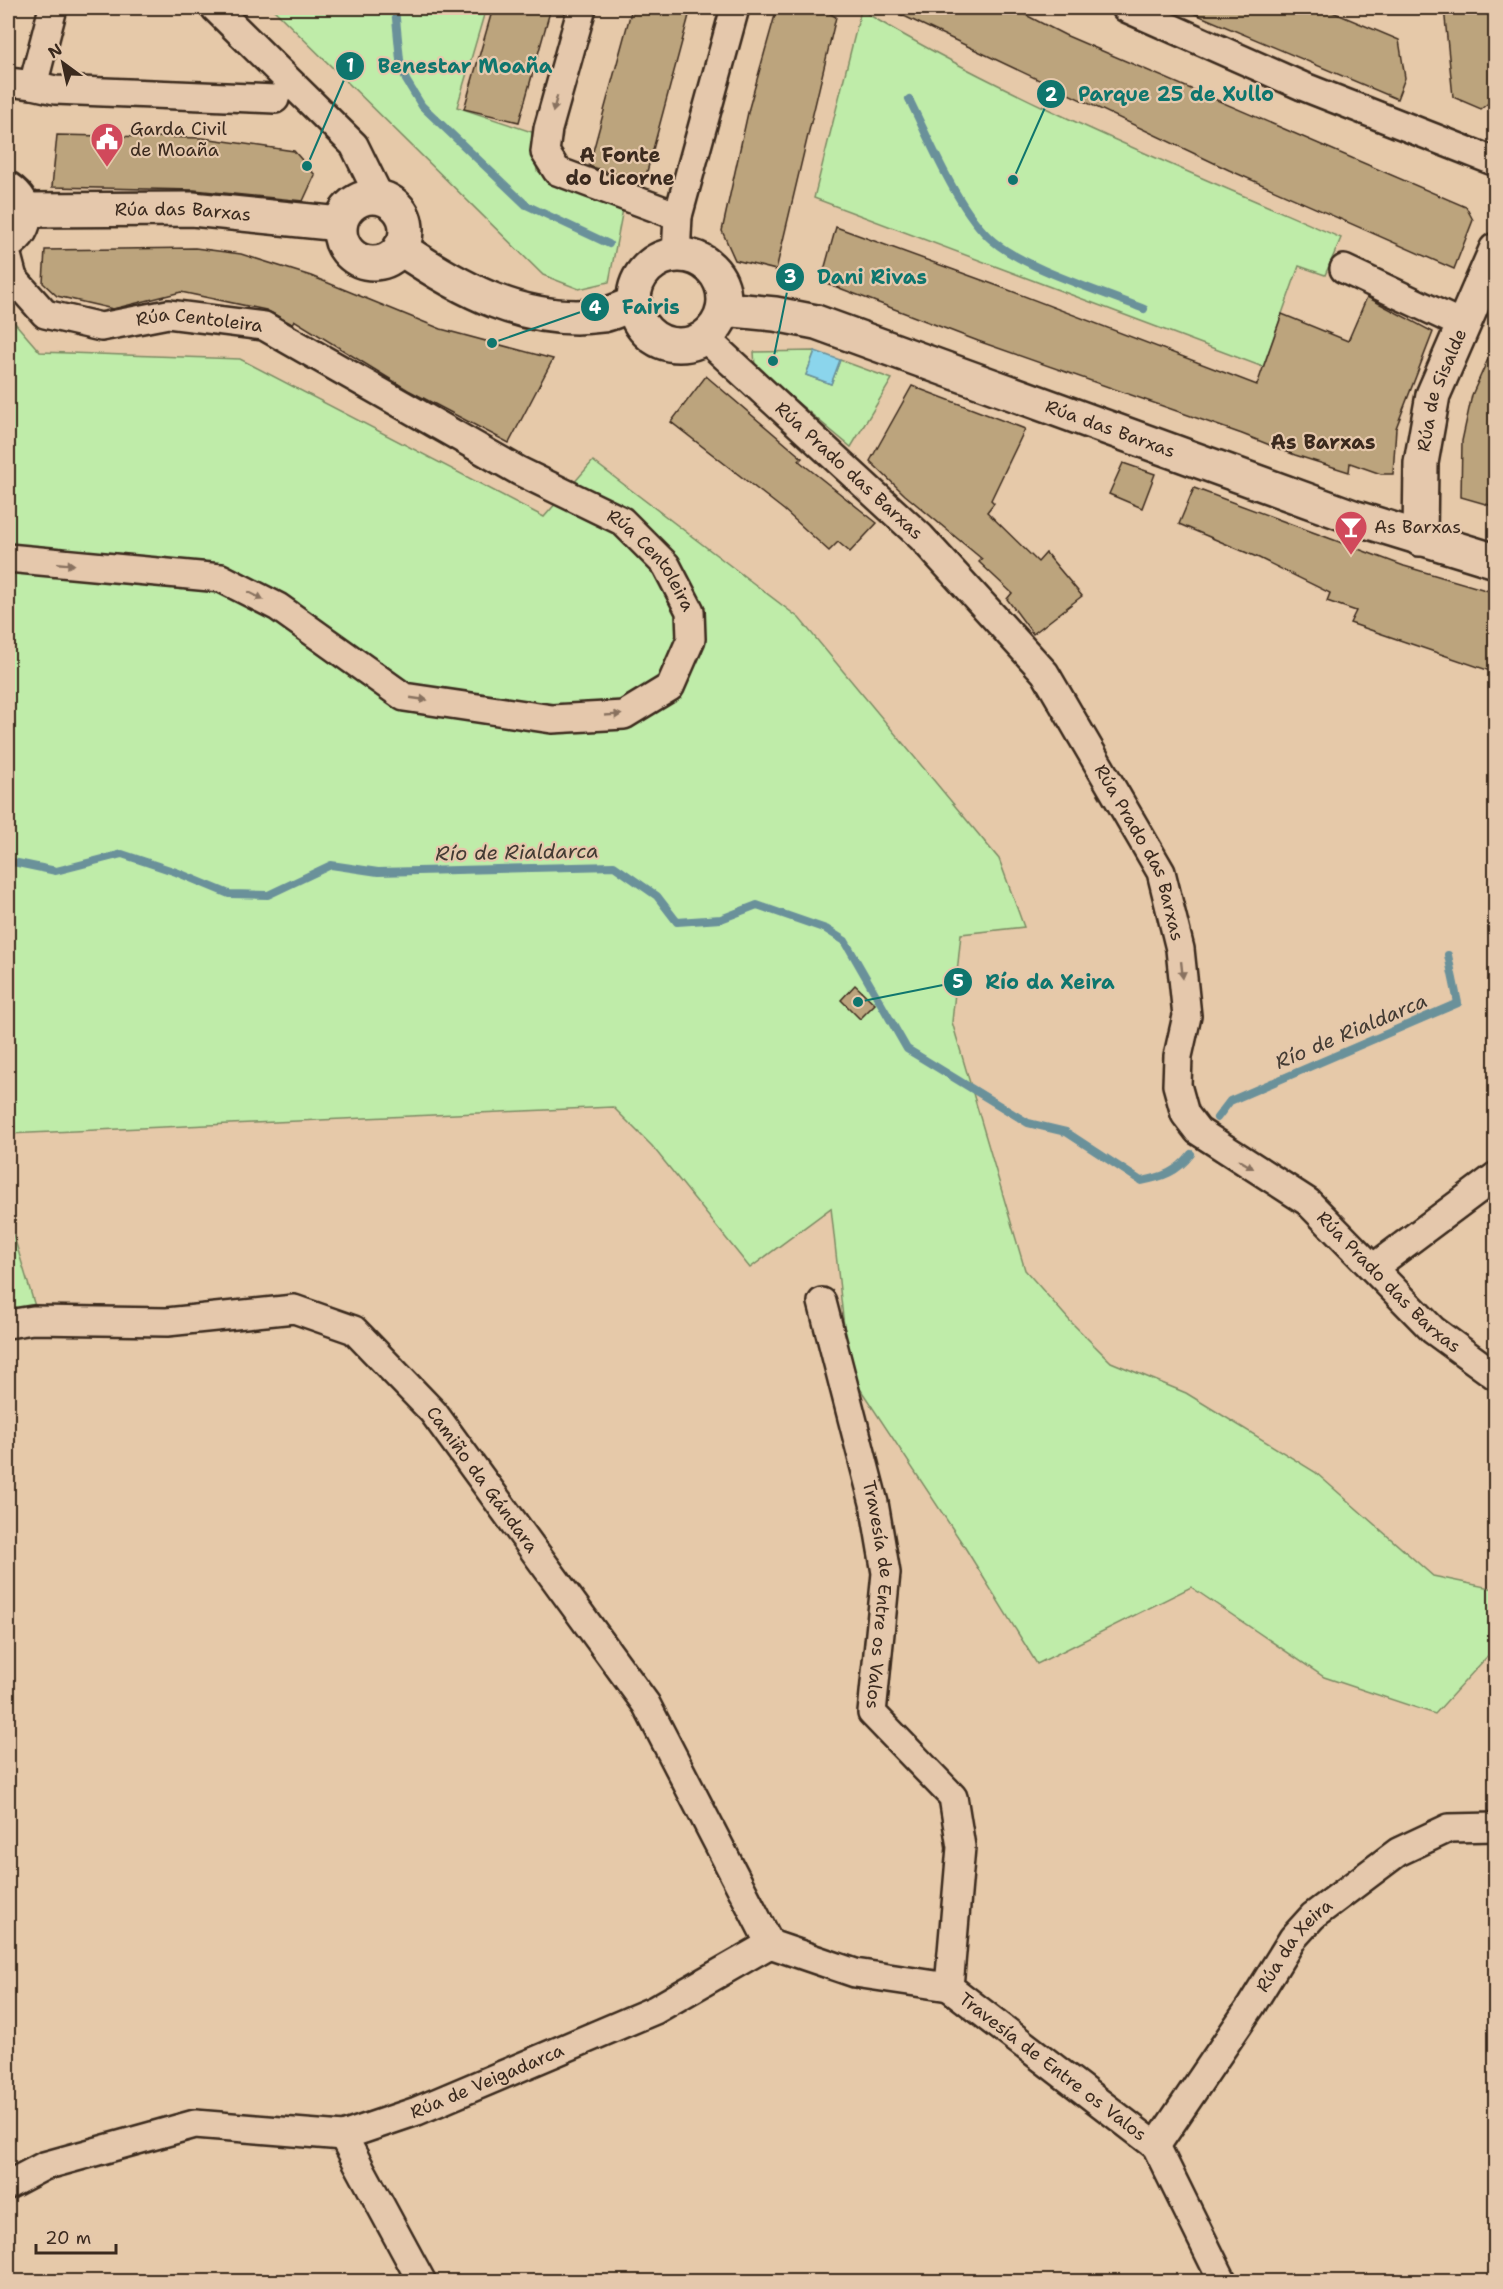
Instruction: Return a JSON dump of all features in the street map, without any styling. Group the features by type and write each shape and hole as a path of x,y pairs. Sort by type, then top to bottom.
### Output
{"street":[{"path":"53,8 20,84 55,90 275,99"},
{"path":"215,8 354,144 380,198"},
{"path":"582,8 548,129 545,152 557,171 678,216"},
{"path":"676,255 678,216 735,8"},
{"path":"1126,8 1302,86 1496,162"},
{"path":"369,198 380,198 390,202 403,218 405,238 400,248 385,261 365,262 348,252 340,234 340,224 350,206 369,198"},
{"name":"Rúa das Barxas","path":"8,242 16,237 24,225 16,200 192,209 340,224"},
{"path":"400,248 448,281 512,309 553,315 604,315 634,304"},
{"name":"Rúa de Sisalde","path":"1420,539 1421,463 1433,395 1496,249"},
{"path":"676,255 693,257 708,265 718,277 724,292 724,309 714,330 705,338 691,344 675,346 660,342 647,333 638,319 634,304 641,277 650,266 662,258 676,255"},
{"name":"Rúa Centoleira","path":"8,259 13,278 45,314 101,327 168,314 264,326 519,471 622,521 666,565 690,611 691,639 670,687 624,715 552,719 404,697 278,608 221,578 8,558"},
{"path":"1344,269 1463,325"},
{"name":"Rúa das Barxas","path":"724,309 775,314 816,322 1420,539 1496,561"},
{"name":"Rúa Prado das Barxas","path":"705,338 921,537 1045,673 1161,872 1180,949 1187,1016 1178,1056 1177,1085 1185,1113 1198,1131 1308,1202 1433,1330 1496,1376"},
{"path":"1372,1268 1496,1176"},
{"name":"Travesía de Entre os Valos","path":"822,1302 874,1503 886,1573 872,1713 953,1797 961,1847 949,1987 1156,2146 1223,2282"},
{"name":"Camiño da Gándara","path":"8,1324 33,1320 167,1322 294,1309 354,1330 433,1412 646,1704 770,1944"},
{"name":"Rúa da Xeira","path":"1156,2146 1293,1938 1313,1916 1398,1852 1449,1828 1496,1827"},
{"path":"770,1944 855,1973 949,1987"},
{"name":"Rúa de Veigadarca","path":"8,2185 44,2166 195,2124 343,2136 417,2111 654,2010 770,1944"},
{"path":"343,2136 422,2282"}],"green space":[{"path":"272,8 486,8 457,107 532,132 537,171 623,209 609,282 579,289 543,275"},
{"path":"861,10 977,74 1037,104 1341,238 1325,275 1299,266 1263,367 814,198"},
{"path":"8,315 40,352 240,359 544,517 593,461 799,618 999,859 1024,927 961,934 952,1022 1025,1270 1070,1321 1111,1362 1186,1393 1315,1472 1433,1576 1495,1589 1495,1648 1435,1714 1324,1677 1191,1587 1037,1664 964,1546 849,1372 831,1208 750,1268 652,1146 613,1107 8,1134"},
{"path":"815,351 806,375 831,384 840,360 892,379 851,447 755,367 754,352"},
{"path":"8,1217 37,1313 8,1322"}],"water":[{"path":"815,351 840,360 831,384 806,375"}],"building":[{"path":"493,8 551,8 519,122 464,109"},
{"path":"632,8 691,8 644,183 589,166"},
{"path":"777,8 820,8 836,17 776,270 735,260 722,231 749,108"},
{"path":"887,8 1012,8 1065,35 1466,207 1473,220 1454,269 1229,170"},
{"path":"1181,8 1323,8 1399,40 1405,78 1397,99"},
{"path":"1444,8 1496,8 1496,97 1481,109 1453,97"},
{"path":"57,135 203,138 294,151 315,175 303,201 194,190 52,187"},
{"path":"836,227 1257,385 1282,314 1348,341 1367,297 1433,332 1396,428 1393,474 1381,474 1350,463 1349,472 1295,455 1242,434 978,341 821,281"},
{"path":"195,248 241,254 311,276 441,329 553,359 509,443 408,390 294,320 292,324 266,310 181,292 113,309 57,296 43,283 45,250"},
{"path":"1496,341 1496,507 1461,497 1462,441 1472,395"},
{"path":"706,376 802,458 799,461 877,523 850,552 838,542 829,551 784,510 671,422"},
{"path":"912,386 1025,429 991,500 994,503 987,512 1038,562 1046,553 1082,596 1033,634 1007,599 1012,593 979,562 982,559 905,495 870,461"},
{"path":"1123,463 1155,474 1142,508 1109,494"},
{"path":"1194,488 1404,566 1496,593 1496,673 1350,623 1356,611 1327,601 1330,593 1259,558 1179,524"},
{"path":"855,985 875,1004 860,1019 841,1000"}],"waterway":[{"path":"395,8 400,60 406,80 422,106 526,205 609,244"},
{"path":"909,99 957,194 980,228 993,241 1044,270 1144,309"},
{"name":"Río de Rialdarca","path":"8,861 56,871 122,854 176,872 229,894 268,895 331,865 378,872 614,866 657,896 677,922 721,919 757,905 826,929 845,941 907,1049 1028,1123 1066,1132 1141,1181 1169,1173 1191,1154"},
{"name":"Río de Rialdarca","path":"1217,1118 1230,1101 1458,1003 1448,955"}],"place":[{"name":"Benestar Moaña","path":"307,166"},
{"name":"Garda Civil de Moaña","path":"107,168"},
{"name":"Parque 25 de Xullo","path":"1013,180"},
{"name":"Fairis","path":"492,343"},
{"name":"Dani Rivas","path":"773,361"},
{"name":"As Barxas","path":"1351,556"},
{"name":"Río da Xeira","path":"858,1002"}],"district":[{"name":"A Fonte do Licorne","path":"620,166"},
{"name":"As Barxas","path":"1323,442"}]}
